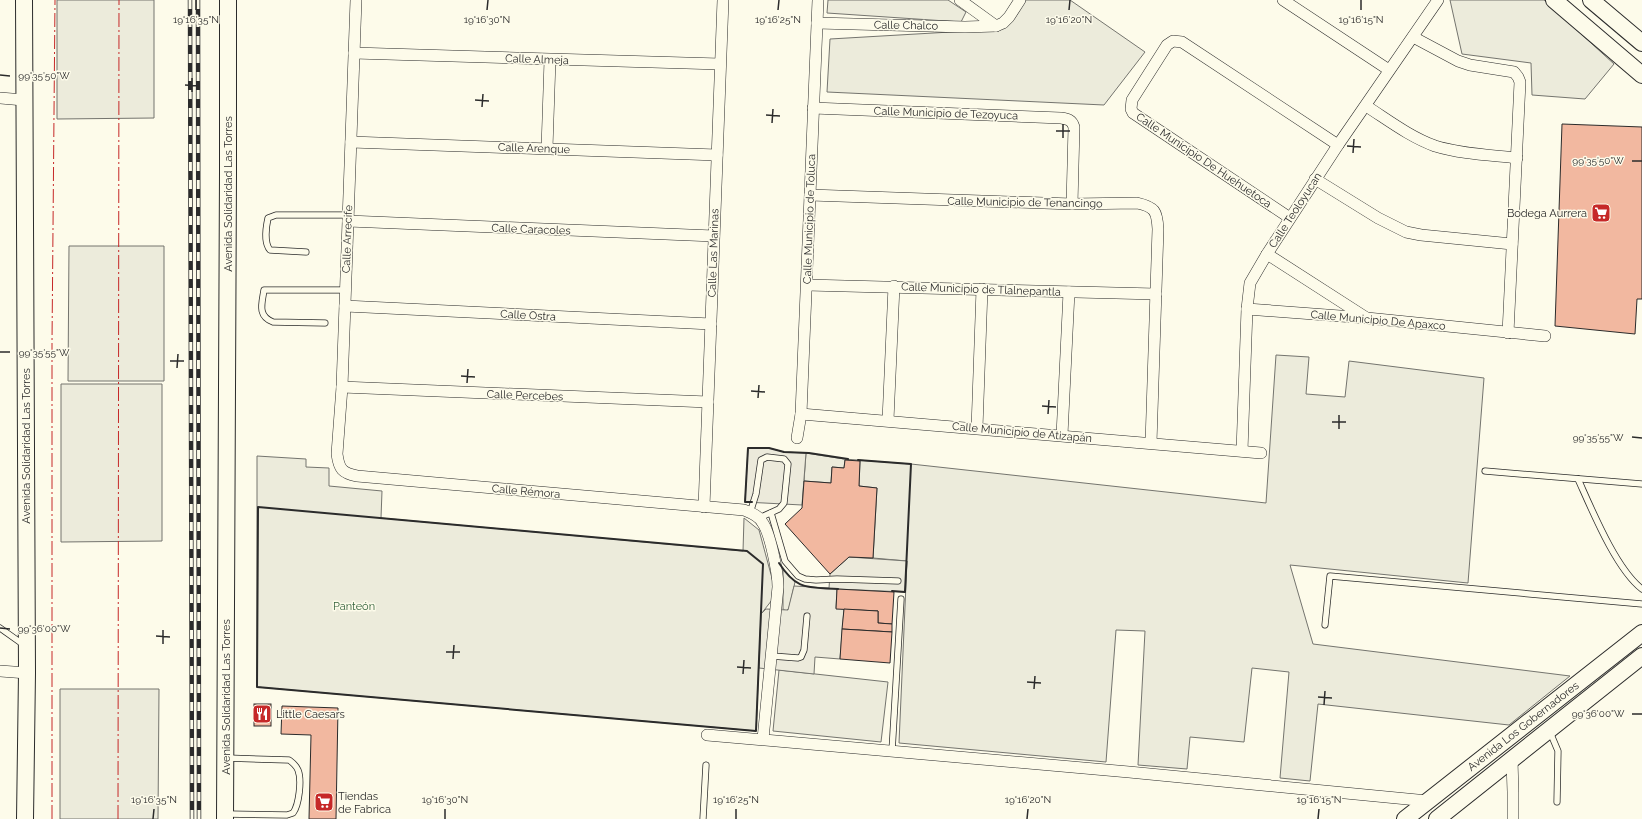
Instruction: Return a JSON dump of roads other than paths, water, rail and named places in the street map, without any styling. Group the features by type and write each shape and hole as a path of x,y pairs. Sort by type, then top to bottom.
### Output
{"main road":[{"name":"Avenida Solidaridad Las Torres","path":"24,0 27,648 26,819"},
{"path":"222,0 228,18"},
{"name":"Avenida Solidaridad Las Torres","path":"225,816 228,0"},
{"path":"1554,0 1642,75"},
{"path":"1591,0 1642,43"},
{"name":"Avenida Los Gobernadores","path":"1405,819 1642,633"},
{"name":"Avenida Los Gobernadores","path":"1437,819 1642,656"},
{"path":"1536,716 1549,730"}],"street":[{"name":"Calle Arrecife","path":"348,474 342,470 338,464 337,454 342,387 356,0"},
{"name":"Calle Las Marinas","path":"704,507 723,0"},
{"name":"Calle Municipio de Toluca","path":"797,438 801,414 818,0"},
{"path":"960,0 996,26 1003,23 1009,17 1020,0"},
{"path":"1284,0 1389,70"},
{"name":"Calle Teoloyucan","path":"1242,451 1247,309 1250,283 1315,179 1438,0"},
{"name":"Calle Chalco","path":"817,23 966,27 996,26"},
{"path":"1413,37 1458,61 1470,65 1514,72 1520,82 1508,333"},
{"name":"Calle Municipio De Huehuetoca","path":"1290,218 1133,113 1131,109 1132,100 1164,49 1170,42 1177,40 1182,42 1338,145"},
{"name":"Calle Almeja","path":"354,53 720,64"},
{"path":"547,148 550,60"},
{"path":"0,98 24,100"},
{"path":"1366,106 1400,128 1434,145 1449,150 1517,158"},
{"name":"Calle Municipio de Tezoyuca","path":"813,108 1061,118 1072,122 1074,127 1072,204"},
{"name":"Calle Arenque","path":"351,142 717,155"},
{"path":"1315,179 1378,218 1406,232 1512,244"},
{"name":"Calle Municipio de Tenancingo","path":"810,195 1072,204 1137,203 1147,205 1154,210 1157,218 1156,294"},
{"name":"Calle Caracoles","path":"348,218 714,236"},
{"path":"1267,254 1367,318"},
{"name":"Calle Municipio de Tlalnepantla","path":"807,285 894,286 1156,294"},
{"path":"888,420 894,286"},
{"path":"977,428 982,289"},
{"path":"1062,435 1069,292"},
{"path":"1151,443 1156,294"},
{"name":"Calle Ostra","path":"345,306 711,324"},
{"name":"Calle Municipio De Apaxco","path":"1247,309 1367,318 1545,336"},
{"name":"Calle Percebes","path":"342,387 708,402"},
{"name":"Calle Municipio de Atizapán","path":"801,414 888,420 1261,453"},
{"name":"Calle Rémora","path":"348,474 744,510 755,516"},
{"path":"755,516 767,531 778,579 772,656 763,739"},
{"path":"0,671 27,673"},
{"path":"707,735 1428,801"},
{"path":"1512,760 1512,819"}],"lane":[{"path":"306,252 270,250 267,246 268,218 276,215 348,218"},
{"path":"325,323 273,322 267,320 262,312 264,290 345,290"},
{"path":"767,457 784,459 788,464 784,502 779,509 771,513 755,516 760,463 767,457"},
{"path":"1485,471 1642,484"},
{"path":"1578,479 1619,561 1634,583 1642,589"},
{"path":"771,513 785,561 798,576 816,580 837,579 898,581"},
{"path":"1325,626 1330,576 1642,604"},
{"path":"892,751 901,599"},
{"path":"772,656 801,657 804,650 807,616"},
{"path":"0,628 27,648"},
{"path":"1549,730 1558,751 1557,802"},
{"path":"225,816 287,817 293,813 299,802 298,771 295,764 289,760 226,758"},
{"path":"703,819 706,765"}],"railway":[{"path":"190,0 192,819"},
{"path":"198,0 199,819"}],"place":[{"name":"Bodega Aurrera","path":"1601,213"},
{"name":"Little Caesars","path":"262,714"},
{"name":"Tiendas de Fabrica","path":"324,802"}],"park label":[{"name":"Panteón","path":"354,606"}]}
